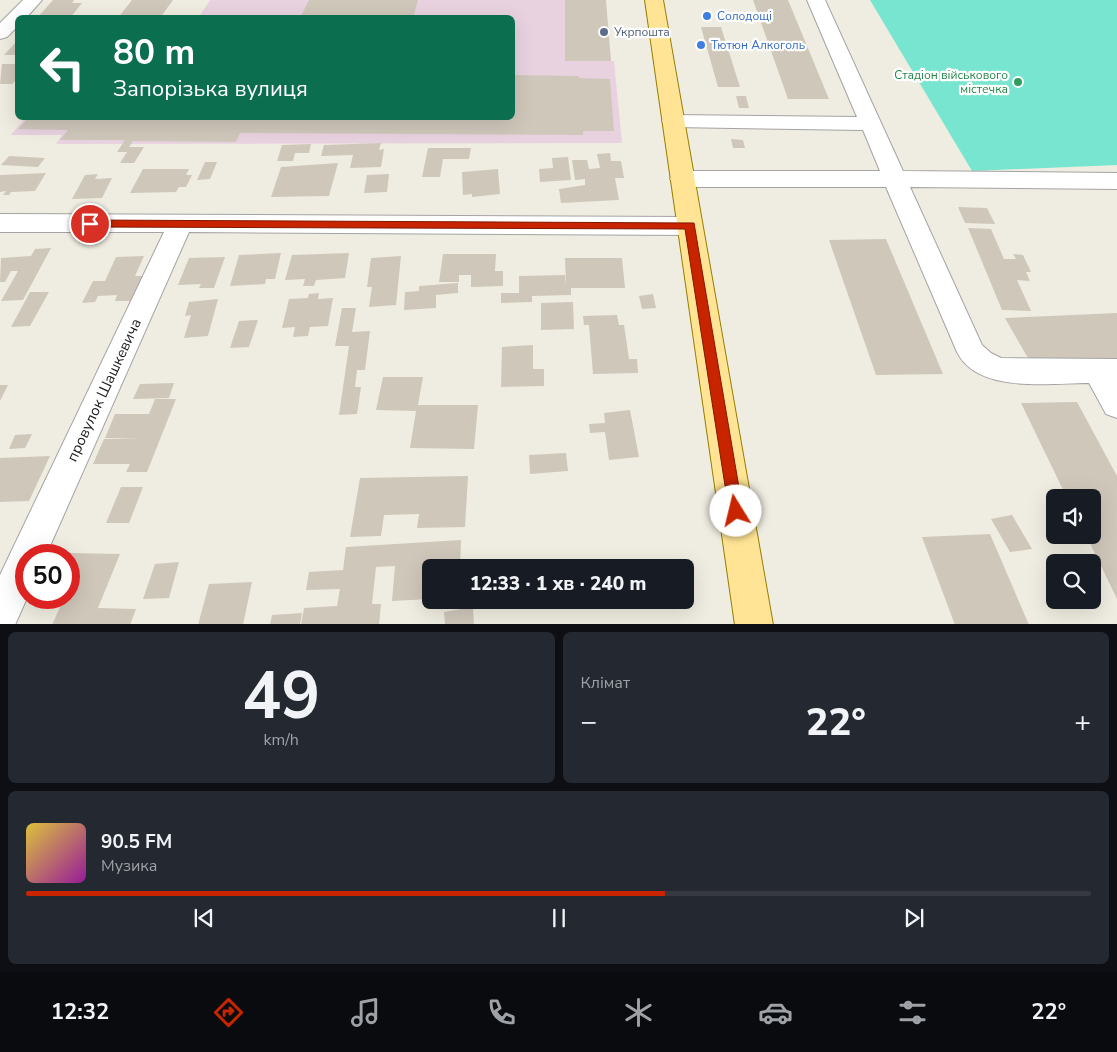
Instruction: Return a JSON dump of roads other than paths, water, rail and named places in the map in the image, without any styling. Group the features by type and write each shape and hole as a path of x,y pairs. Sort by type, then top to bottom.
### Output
{"main road":[{"path":"654,0 754,624"}],"street":[{"path":"18,15 33,0"},
{"path":"816,0 971,352 978,361 989,368 1001,370 1107,371 1117,405"},
{"path":"0,33 15,18"},
{"path":"673,121 872,124"},
{"path":"682,179 1117,181"},
{"path":"0,223 690,226"},
{"name":"провулок Шашкевича","path":"33,544 180,225"},
{"path":"0,616 15,583"}],"place":[{"name":"Солодощі","path":"707,16"},
{"name":"Укрпошта","path":"604,32"},
{"name":"Тютюн Алкоголь","path":"701,45"},
{"name":"Стадіон військового містечка","path":"1018,82"}]}
